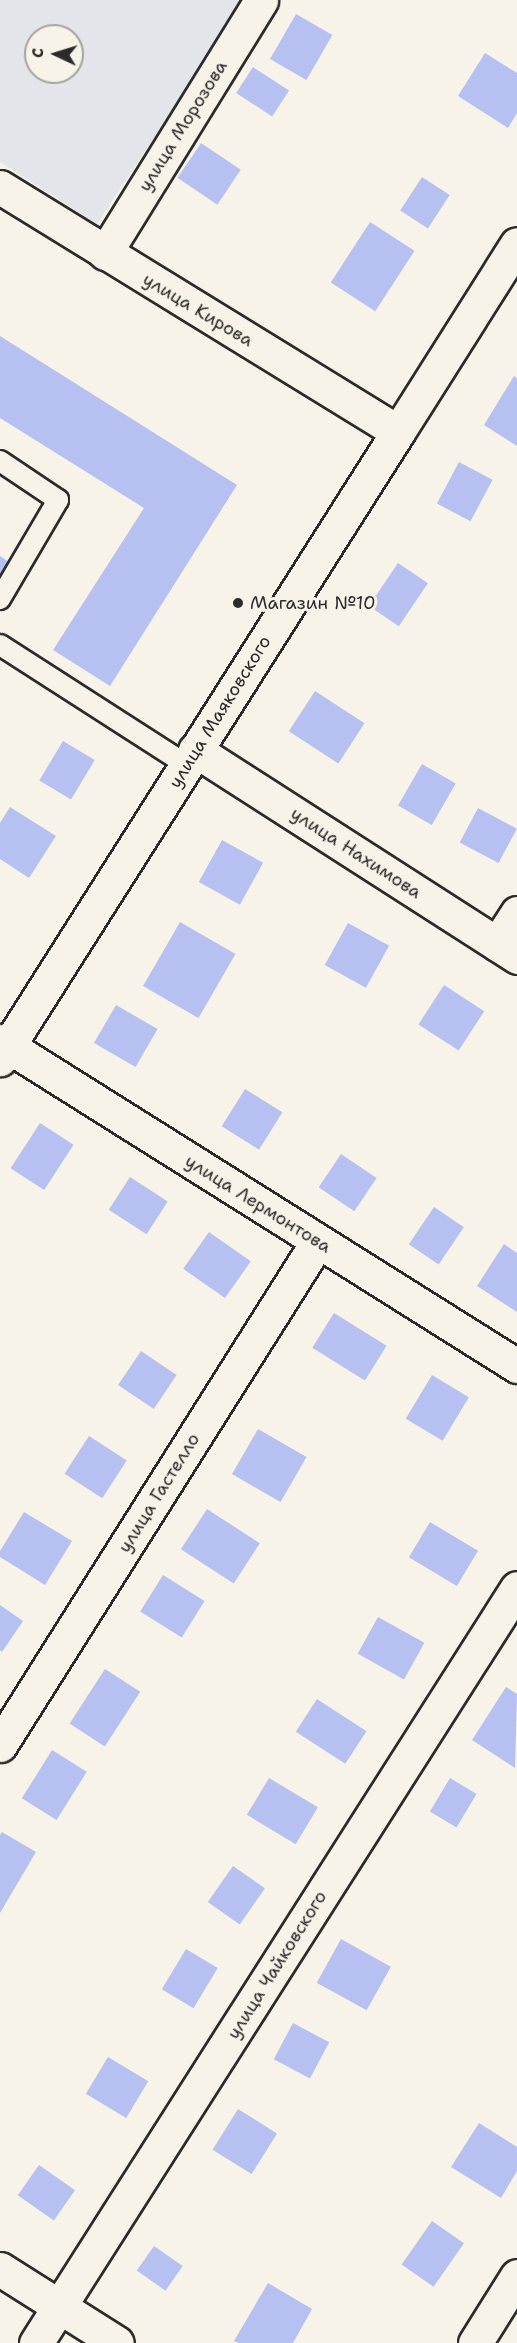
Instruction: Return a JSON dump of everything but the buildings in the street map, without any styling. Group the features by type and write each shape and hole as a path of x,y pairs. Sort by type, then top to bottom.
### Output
{"street":[{"name":"улица Морозова","path":"105,253 261,0"},
{"name":"улица Кирова","path":"0,187 398,432"},
{"name":"улица Маяковского","path":"3,1049 517,244"},
{"name":"улица Нахимова","path":"191,757 507,951"},
{"path":"507,951 517,913"},
{"name":"улица Лермонтова","path":"3,1049 318,1241 517,1366"},
{"name":"улица Гастелло","path":"0,1745 318,1241"},
{"name":"улица Чайковского","path":"36,2343 517,1588"},
{"path":"0,2269 117,2343"},
{"path":"475,2343 517,2276"}],"lane":[{"path":"0,461 58,500 0,599"},
{"path":"0,645 191,757"}],"shaded area":[{"path":"0,0 245,0 97,224 0,162"}],"place":[{"name":"Магазин №10","path":"238,603"}]}
